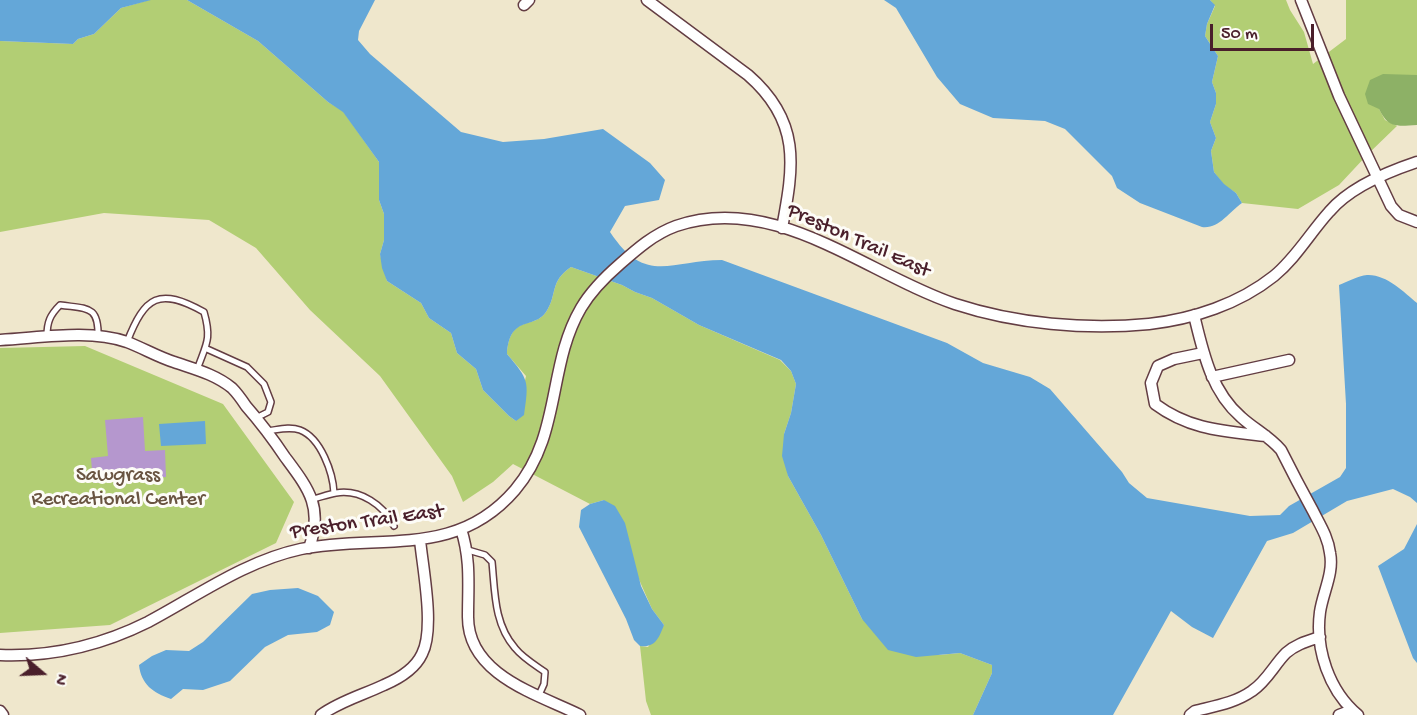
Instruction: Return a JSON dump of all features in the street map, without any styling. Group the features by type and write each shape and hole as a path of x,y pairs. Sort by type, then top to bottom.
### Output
{"street":[{"path":"647,0 748,75 773,101 782,116 788,134 791,158 791,183 783,228"},
{"path":"1301,0 1339,96 1391,206 1399,215 1417,222"},
{"name":"Preston Trail East","path":"0,655 22,656 51,653 79,647 118,634 145,623 235,573 273,558 309,548 420,540 461,530 483,518 519,485 536,458 551,411 565,345 582,306 598,283 628,256 656,236 676,226 702,220 733,218 753,220 812,238 926,293 961,306 1033,322 1127,326 1174,320 1240,298 1267,281 1292,260 1337,204 1352,192 1394,170 1417,162"},
{"path":"1194,315 1203,353 1212,377 1225,400 1239,416 1268,436 1281,450 1328,540 1331,567 1320,612 1322,653 1340,697 1355,712"},
{"path":"0,340 99,337 127,342 172,362 197,370 233,389 267,431 313,499 316,519 309,548"},
{"path":"1203,353 1174,359 1158,366 1151,383 1155,404 1172,416 1204,428 1268,436"},
{"path":"1212,377 1289,360"},
{"path":"461,530 468,550 468,619 475,647 489,666 501,675 580,715"},
{"path":"321,715 351,698 387,684 410,670 422,654 427,640 428,624 420,540"},
{"path":"1190,715 1195,711 1240,698 1254,690 1266,679 1286,653 1296,646 1320,637"},
{"path":"0,711 3,715"},
{"path":"1339,715 1355,712"}],"lane":[{"path":"127,342 136,320 148,303 164,297 186,302 204,312 209,330 207,349 197,370"},
{"path":"47,338 50,315 60,305 87,309 95,313 99,321 99,337"},
{"path":"207,349 247,367 264,384 271,402 268,412 256,418"},
{"path":"267,431 288,428 301,430 312,440 329,462 334,480 334,493"},
{"path":"313,499 334,493 352,493 380,507 394,526"},
{"path":"468,550 485,555 492,562 495,602 502,629 516,649 545,672 544,684 539,695"}],"green space":[{"path":"149,0 187,0 258,41 328,102 343,111 379,162 379,200 384,214 384,240 380,254 387,281 421,303 429,318 451,333 457,353 476,369 483,390 516,421 526,376 507,354 509,341 517,327 541,317 546,312 557,283 571,267 652,298 699,325 780,360 791,371 796,384 791,413 784,434 788,476 821,535 862,619 939,655 960,653 992,665 992,673 973,715 651,715 646,701 640,646 648,647 664,625 652,609 604,500 590,504 513,464 493,482 463,502 452,476 380,376 310,310 256,248 209,220 104,213 0,232 0,41 73,44 78,39 94,34 121,8"},
{"path":"1210,0 1286,0 1304,32 1313,64 1346,39 1346,0 1417,0 1417,75 1402,75 1379,109 1385,120 1397,126 1339,185 1298,209 1242,203 1236,193 1224,185 1214,172 1211,151 1216,138 1210,122 1216,104 1216,93 1212,82 1218,56 1205,36 1207,24 1215,6"},
{"path":"1383,74 1417,75 1417,125 1394,125 1386,120 1379,109 1368,104 1365,94 1370,80"},
{"name":"Sawgrass Recreational Center","path":"85,346 223,404 294,502 276,543 110,625 0,633 0,348"}],"water":[{"path":"0,0 151,0 121,8 94,34 78,39 73,44 0,41"},
{"path":"187,0 375,0 359,31 358,40 370,54 461,132 503,142 544,139 603,129 650,163 665,180 659,200 625,206 610,232 623,249 635,259 648,265 660,266 722,260 947,343 983,363 1030,377 1050,389 1129,483 1147,498 1250,516 1280,515 1289,506 1340,477 1346,468 1346,404 1339,285 1367,275 1381,277 1394,284 1417,303 1417,503 1393,489 1347,501 1293,533 1267,541 1213,638 1192,627 1171,611 1113,715 973,715 992,673 992,665 960,653 916,657 888,650 862,619 821,535 788,476 782,456 784,434 791,413 796,384 791,371 781,360 699,325 652,298 571,267 557,283 546,312 535,321 517,328 509,341 507,354 520,370 527,388 524,415 516,421 483,390 476,369 457,353 451,333 429,318 421,303 387,281 380,254 384,240 384,214 379,200 379,162 343,112 328,102 258,41"},
{"path":"884,0 1210,0 1215,5 1205,36 1218,56 1212,82 1216,93 1216,104 1210,122 1216,138 1211,151 1214,172 1236,193 1242,203 1213,226 1202,227 1140,203 1117,188 1112,176 1065,129 1045,121 993,118 960,104 937,77 896,8"},
{"path":"205,421 206,444 161,446 159,424"},
{"path":"604,500 615,506 625,523 641,586 652,609 664,625 653,644 640,646 634,640 626,619 579,527 581,510 590,504"},
{"path":"1417,524 1417,663 1413,658 1378,566 1404,549"},
{"path":"298,588 318,596 334,612 330,625 317,632 288,635 265,647 230,681 203,690 183,689 171,699 153,691 145,683 139,665 152,656 166,650 189,651 203,642 252,594"}],"building":[{"path":"143,417 145,451 165,450 166,477 93,483 91,458 108,456 105,420"}]}
